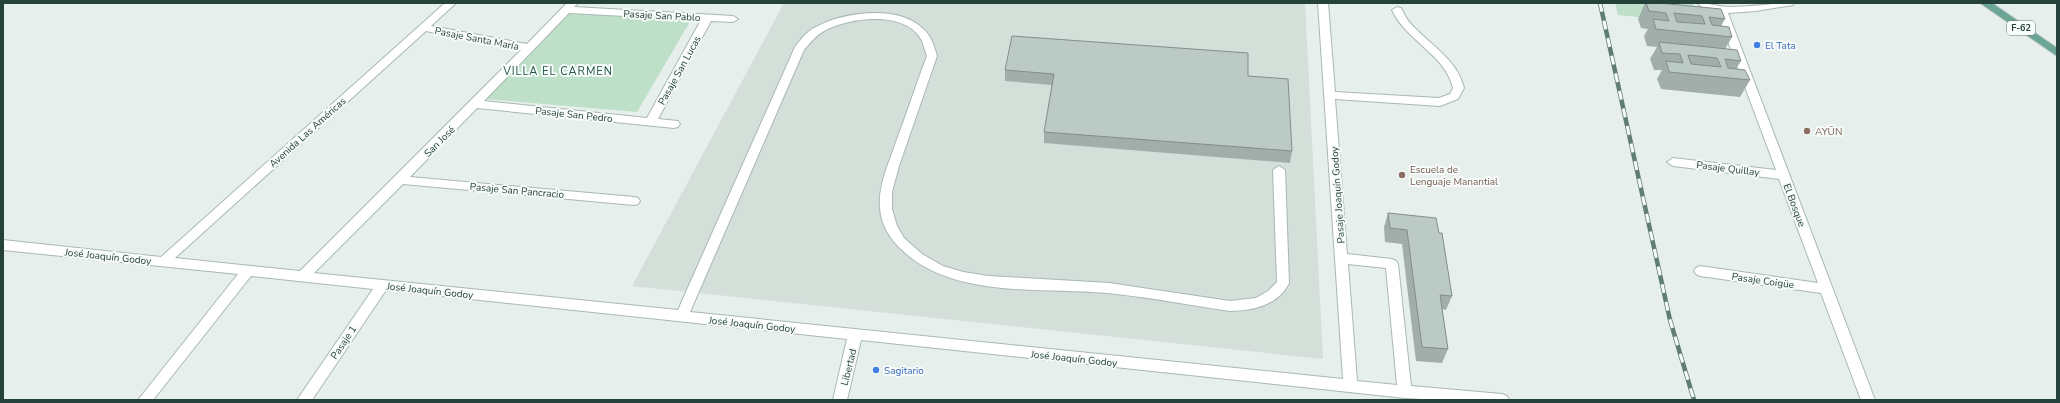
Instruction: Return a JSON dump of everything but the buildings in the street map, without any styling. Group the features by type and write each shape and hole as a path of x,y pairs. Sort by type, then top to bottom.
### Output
{"main road":[{"name":"F-62","path":"1985,3 2057,53"}],"street":[{"name":"Avenida Las Américas","path":"163,262 451,3"},
{"name":"Pasaje Joaquín Godoy","path":"1323,3 1350,386"},
{"path":"1702,3 1709,8 1722,11 1789,3"},
{"name":"Pasaje San Pablo","path":"570,6 733,19"},
{"name":"San José","path":"302,277 400,180 570,6"},
{"path":"1330,94 1433,102 1446,101 1455,95 1458,83 1451,68 1407,26 1397,10"},
{"name":"El Bosque","path":"1722,11 1868,400"},
{"path":"682,316 799,49 821,28 842,20 867,16 891,18 914,27 929,41 932,56 888,183 886,209 889,222 903,245 914,255 941,271 975,280 1093,287 1230,306 1252,305 1271,297 1283,283 1279,170"},
{"name":"Pasaje San Lucas","path":"651,122 707,18"},
{"name":"Pasaje Santa María","path":"424,28 530,48"},
{"name":"Pasaje San Pedro","path":"475,104 674,124"},
{"name":"Pasaje Quillay","path":"1673,162 1784,175"},
{"name":"Pasaje San Pancracio","path":"400,180 634,201"},
{"name":"José Joaquín Godoy","path":"3,245 1405,392 1502,400"},
{"path":"1341,258 1392,264 1405,392"},
{"path":"145,400 248,270"},
{"name":"Pasaje Coigüe","path":"1700,271 1826,288"},
{"name":"Pasaje 1","path":"304,400 382,285"},
{"name":"Libertad","path":"840,400 856,334"}],"shaded area":[{"path":"784,3 1305,3 1323,359 632,286"}],"green space":[{"path":"1615,3 1693,3 1695,8 1719,26 1618,15"},
{"path":"571,10 691,20 637,112 486,99"}],"railway":[{"path":"1600,3 1670,320 1694,400"}],"place":[{"name":"El Tata","path":"1757,45"},
{"name":"AYÜN","path":"1807,131"},
{"name":"Escuela de Lenguaje Manantial","path":"1402,175"},
{"name":"Sagitario","path":"876,370"}],"district":[{"name":"VILLA EL CARMEN","path":"558,71"}]}
